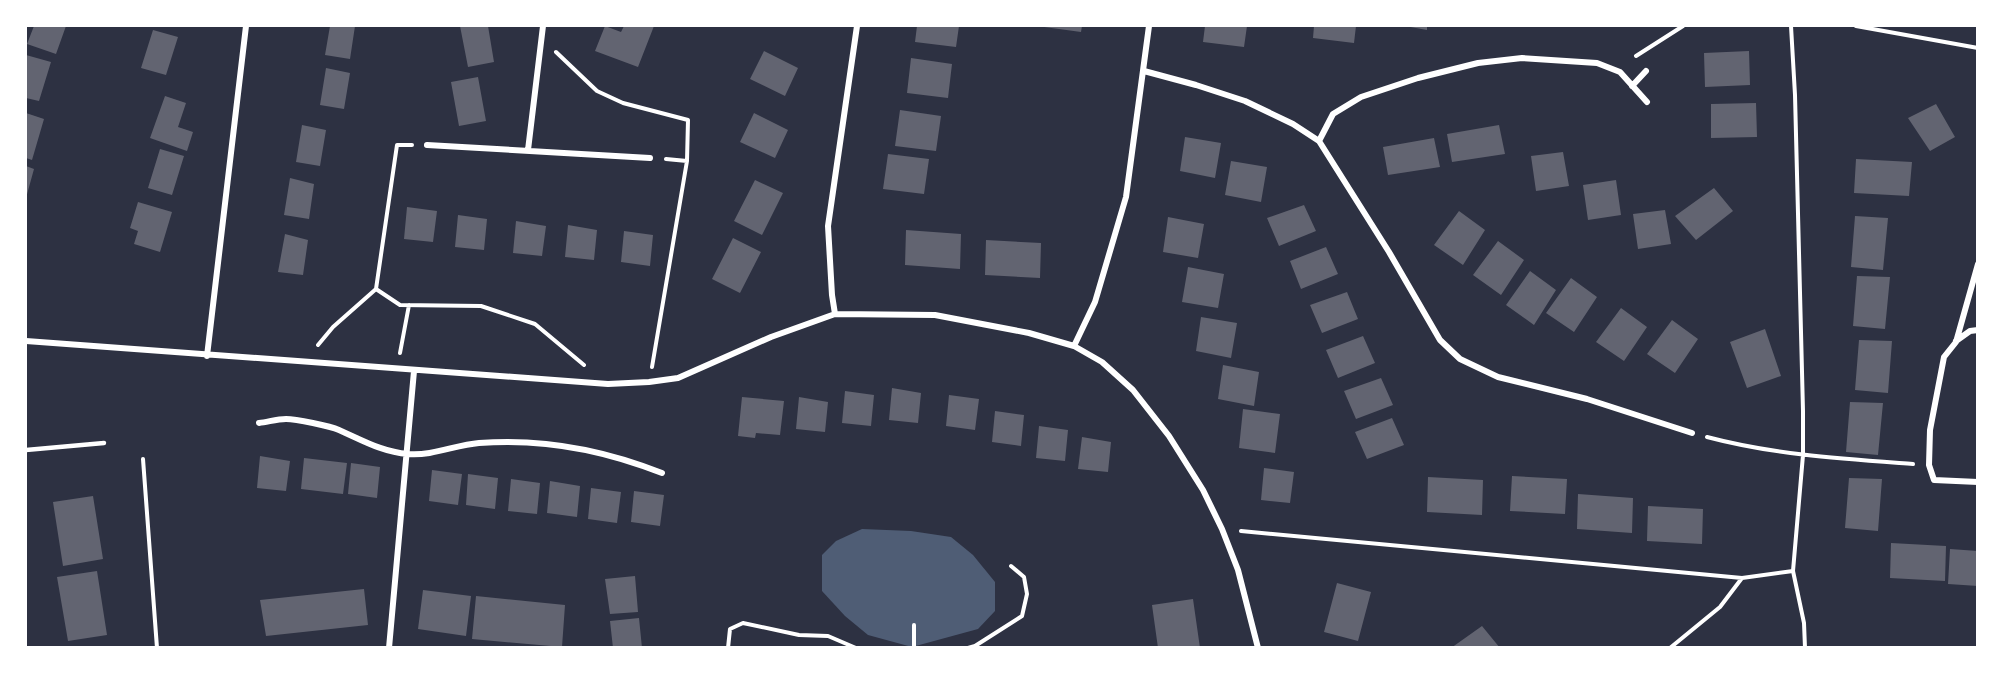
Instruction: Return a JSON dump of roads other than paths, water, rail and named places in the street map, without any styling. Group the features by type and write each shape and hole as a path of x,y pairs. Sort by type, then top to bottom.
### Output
{"street":[{"path":"207,356 246,26"},
{"path":"528,150 543,26"},
{"path":"835,314 828,226 857,26"},
{"path":"1074,346 1095,302 1126,197 1149,26"},
{"path":"1319,141 1333,114 1361,97 1418,78 1478,63 1522,58 1597,63 1620,72 1647,102"},
{"path":"1144,71 1245,101 1293,124 1319,141 1389,252 1440,340 1460,359 1498,377 1587,399 1692,433"},
{"path":"1632,86 1646,71"},
{"path":"427,145 650,158"},
{"path":"1956,342 1977,264"},
{"path":"26,341 608,384 678,378 771,337 835,314 935,315 1029,333 1074,346 1102,362 1133,390 1169,436 1203,490 1222,529 1238,570 1258,648"},
{"path":"1977,330 1970,331 1956,342 1944,357 1930,430 1929,465 1934,480 1977,482"},
{"path":"389,648 414,371"},
{"path":"259,423 288,419 336,429 383,451 408,454 431,454 477,443 535,442 567,445 629,460 662,473"}],"lane":[{"path":"26,450 104,443"}],"water":[{"path":"862,529 911,531 951,537 973,555 995,582 995,611 978,629 912,647 868,635 845,616 822,591 822,555 836,541"}]}
